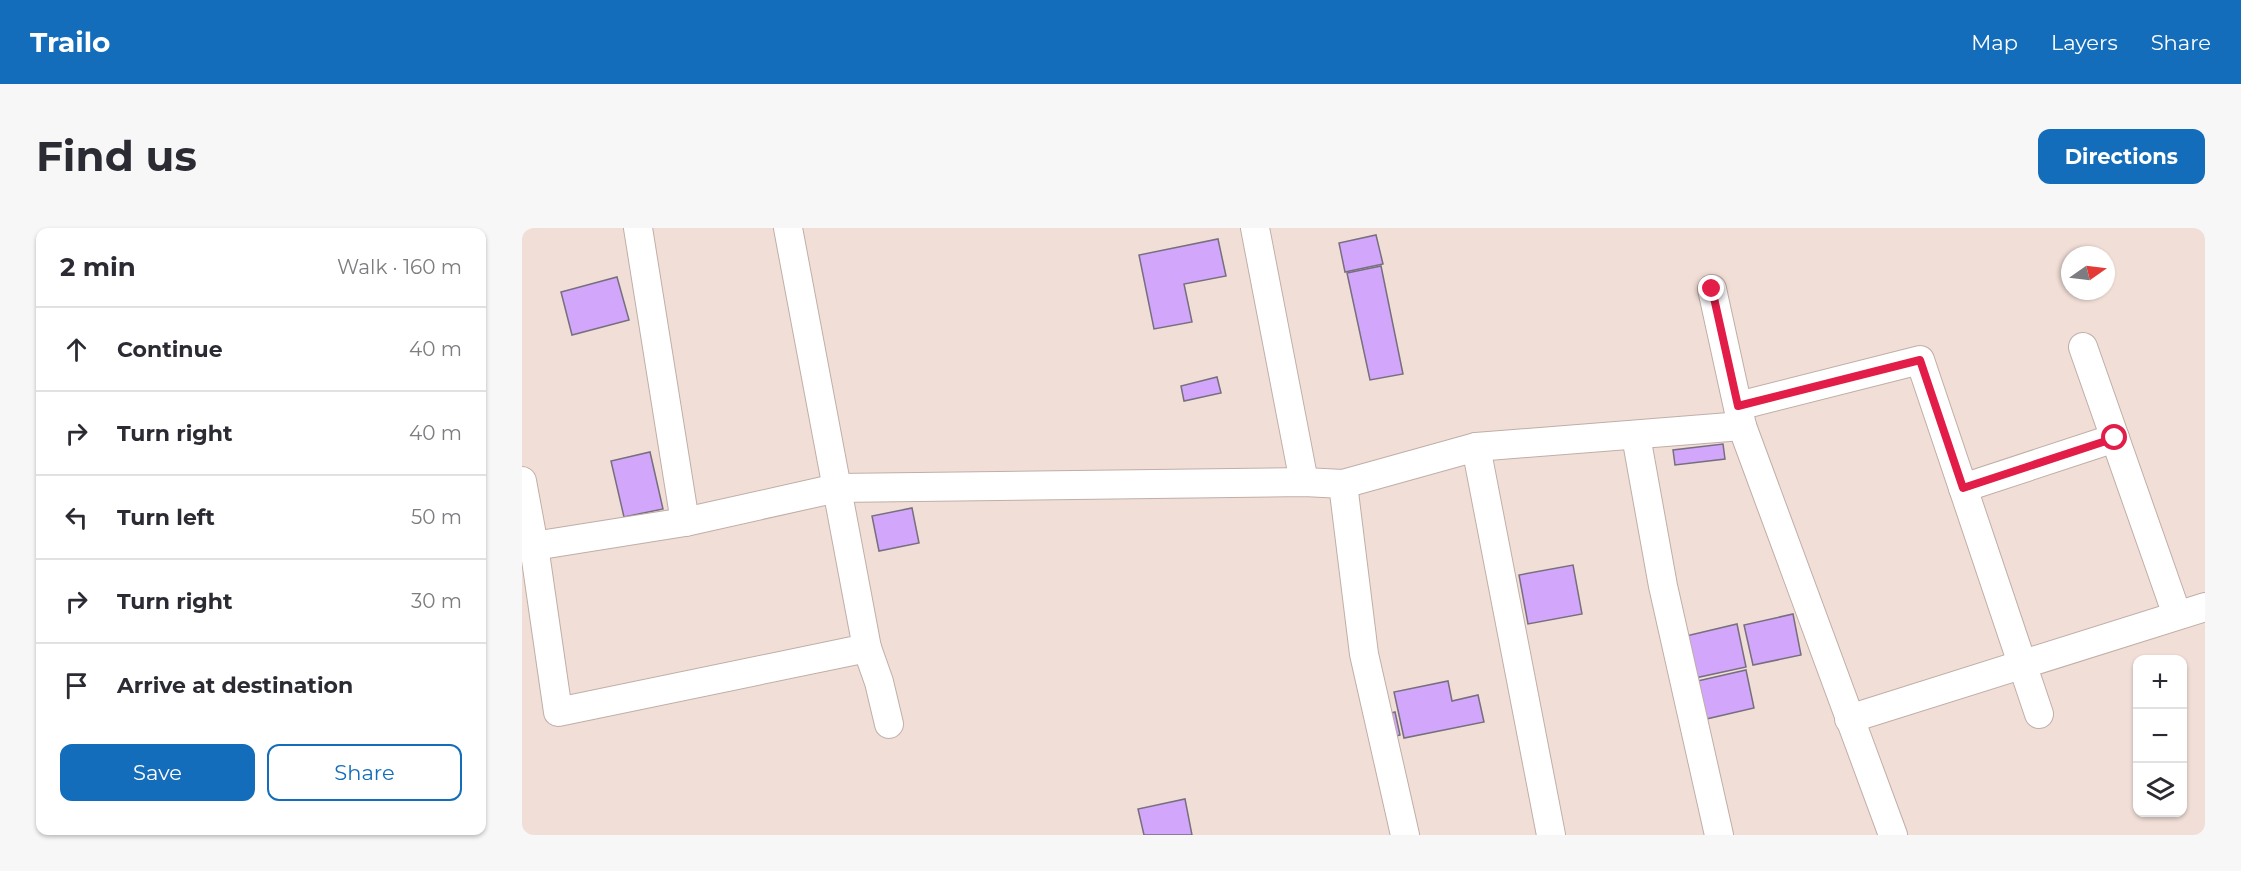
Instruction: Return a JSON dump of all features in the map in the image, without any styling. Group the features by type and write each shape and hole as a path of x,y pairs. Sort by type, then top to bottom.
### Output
{"street":[{"path":"638,228 685,522"},
{"path":"788,228 867,648 879,682 889,724"},
{"path":"1255,228 1304,482"},
{"path":"1712,289 1740,416 1893,835"},
{"path":"2083,347 2177,615"},
{"path":"528,547 685,522 837,488 1304,482 1342,484 1476,447 1636,436 1740,416 1920,360 2039,714"},
{"path":"1636,436 1665,596 1719,835"},
{"path":"1963,488 2115,438"},
{"path":"1476,447 1551,835"},
{"path":"522,481 528,547 558,712 867,648"},
{"path":"1342,484 1364,654 1405,835"},
{"path":"1849,719 2205,607"}],"building":[{"path":"1376,235 1383,264 1345,272 1339,243"},
{"path":"1218,239 1226,276 1184,284 1192,322 1154,329 1139,255"},
{"path":"1381,266 1403,374 1370,380 1347,273"},
{"path":"617,277 629,320 572,335 561,292"},
{"path":"1217,377 1221,393 1184,401 1181,386"},
{"path":"1723,444 1725,459 1675,465 1673,450"},
{"path":"650,452 663,509 624,517 611,461"},
{"path":"912,508 919,543 879,551 872,516"},
{"path":"1573,565 1582,614 1528,624 1519,575"},
{"path":"1793,614 1801,655 1753,665 1744,625"},
{"path":"1737,624 1746,667 1695,678 1686,636"},
{"path":"1746,670 1754,708 1702,720 1693,682"},
{"path":"1448,681 1452,701 1478,695 1484,722 1404,738 1394,692"},
{"path":"1395,712 1400,735 1385,739 1380,716"},
{"path":"1185,799 1192,835 1144,835 1138,809"}],"route":[{"path":"1712,289 1738,406 1920,360 1963,488 2115,438"}]}
